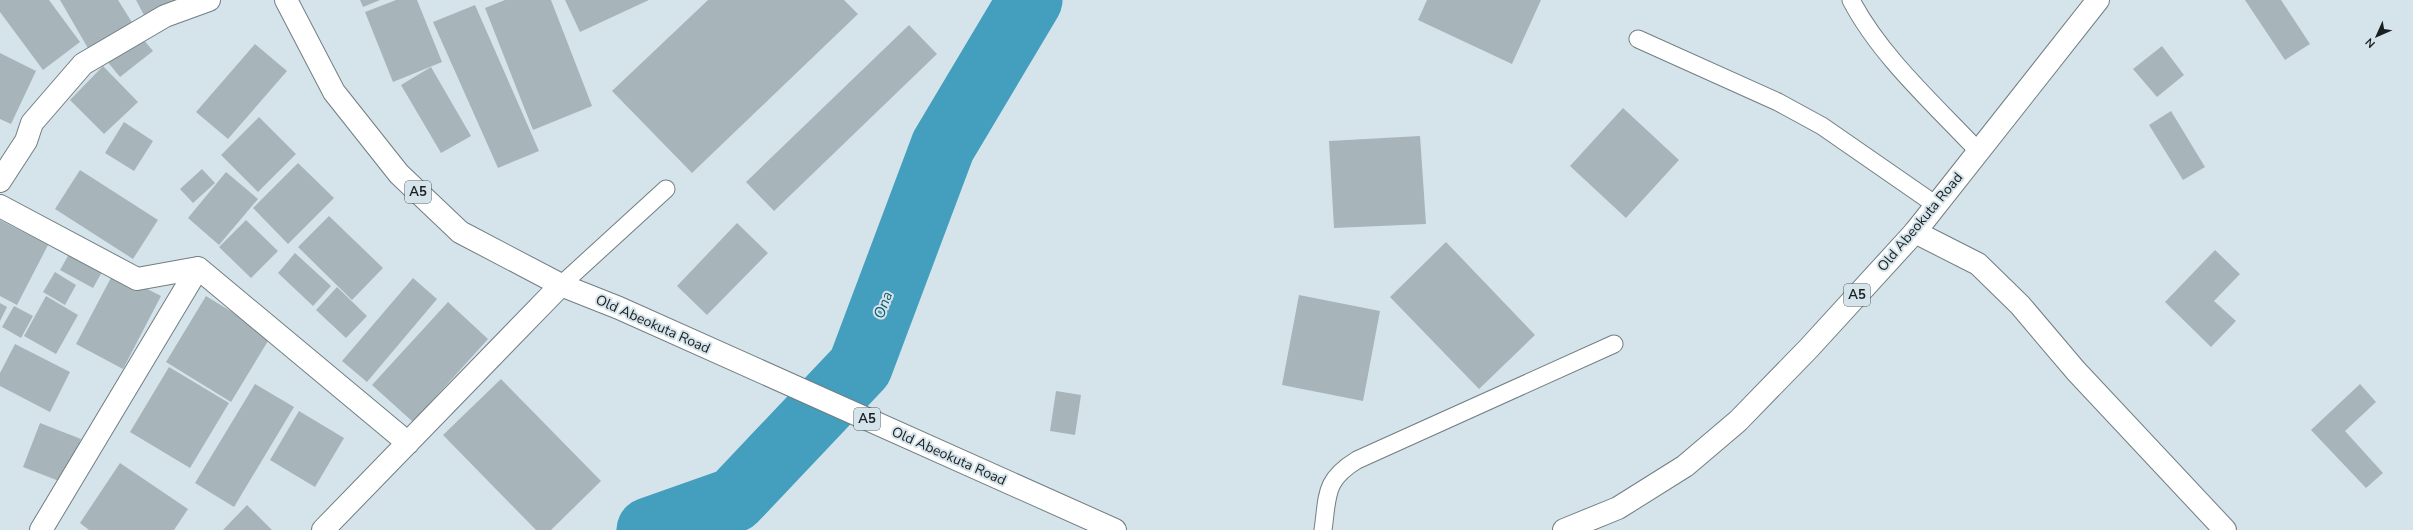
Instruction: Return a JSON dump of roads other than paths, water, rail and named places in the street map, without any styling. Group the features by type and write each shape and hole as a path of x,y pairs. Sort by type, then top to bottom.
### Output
{"main road":[{"path":"0,181 26,141 32,123 83,64 165,16 209,0"},
{"name":"Old Abeokuta Road","path":"285,0 334,92 399,174 460,232 561,285 619,308 1115,530"},
{"name":"Old Abeokuta Road","path":"1564,530 1618,508 1678,471 1738,422 1915,232 2098,0"},
{"path":"0,206 137,279 198,268"},
{"path":"1915,232 1978,264 2020,305 2076,371 2225,530"},
{"path":"198,268 408,443"},
{"path":"41,530 198,268"},
{"path":"323,530 561,285"}],"lane":[{"path":"1851,0 1875,37 1891,57 1978,151"},
{"path":"1638,39 1778,102 1816,122 1936,205"},
{"path":"561,285 666,190"},
{"path":"1323,530 1329,488 1340,471 1357,460 1614,344"}],"waterway":[{"name":"Ona","path":"649,530 734,500 860,367 943,146 1030,0"}]}
